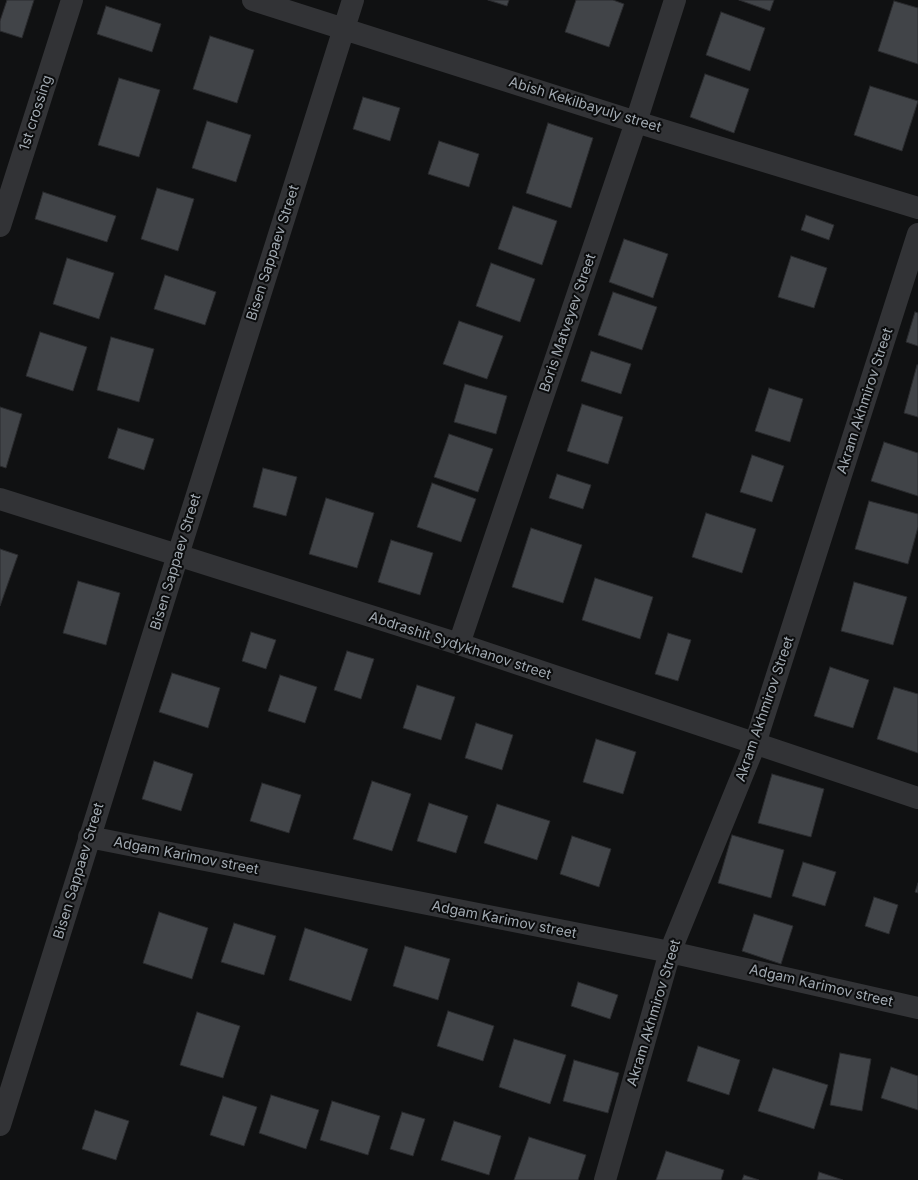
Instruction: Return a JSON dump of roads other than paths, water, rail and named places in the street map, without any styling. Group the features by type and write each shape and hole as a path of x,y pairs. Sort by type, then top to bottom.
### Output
{"street":[{"name":"1st crossing","path":"0,226 72,0"},
{"name":"Abish Kekilbayuly street","path":"253,0 636,122 918,208"},
{"name":"Bisen Sappaev Street","path":"0,1125 89,837 353,0"},
{"name":"Boris Matveyev Street","path":"459,644 636,122 675,0"},
{"name":"Akram Akhmirov Street","path":"605,1180 670,952 756,744 918,234"},
{"name":"Abdrashit Sydykhanov street","path":"0,499 459,644 918,798"},
{"name":"Adgam Karimov street","path":"89,837 670,952 918,1008"}]}
